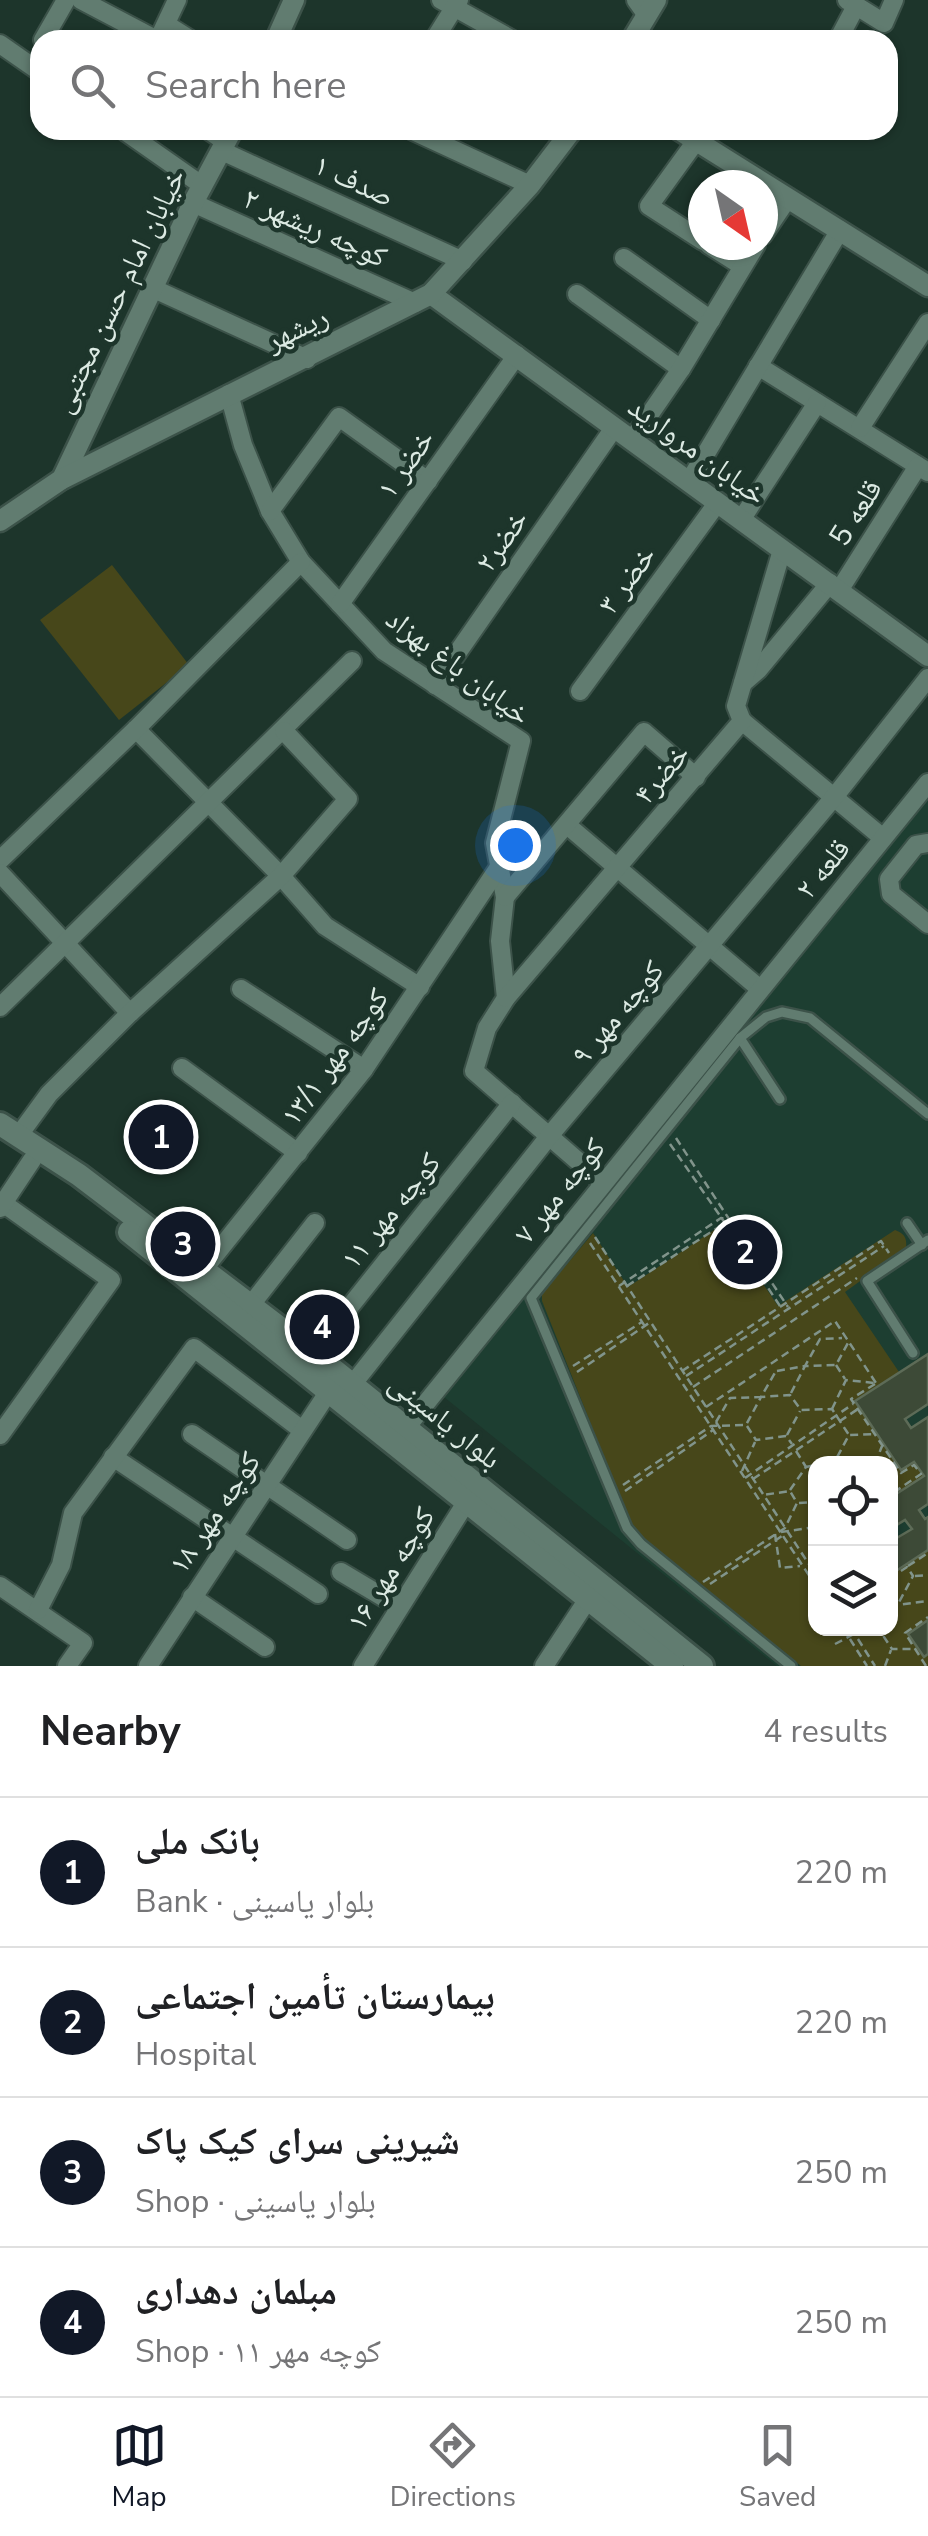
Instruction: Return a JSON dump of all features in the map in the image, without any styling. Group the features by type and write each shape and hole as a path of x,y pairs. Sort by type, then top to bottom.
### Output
{"main road":[{"name":"بلوار یاسینی","path":"6,1133 32,1160 71,1186 467,1501 544,1550 702,1666"},
{"name":"بلوار یاسینی","path":"6,1133 79,1175 352,1385 544,1550 588,1599 672,1666"}],"street":[{"path":"48,30 66,0"},
{"path":"81,0 150,30"},
{"path":"163,30 177,0"},
{"path":"280,30 294,0"},
{"path":"842,30 851,3 884,23 894,0"},
{"path":"439,30 452,3 497,30"},
{"path":"636,30 646,5"},
{"path":"0,44 30,65"},
{"name":"کوچه ریشهر ۲","path":"134,140 198,194 423,299"},
{"name":"خیابان امام حسن مجتبی","path":"62,479 221,140"},
{"name":"صدف ۱","path":"226,140 463,261"},
{"path":"433,140 530,185"},
{"name":"ریشهر","path":"0,522 62,479 423,299 463,261 564,140"},
{"path":"685,140 650,206 688,231"},
{"path":"696,140 928,286"},
{"path":"778,213 788,198"},
{"path":"690,480 840,230"},
{"path":"624,258 711,320"},
{"path":"733,260 742,266"},
{"name":"خضر۲","path":"434,685 623,434 680,368 746,260"},
{"path":"152,288 308,359"},
{"path":"577,294 680,368"},
{"name":"خیابان مروارید","path":"423,299 517,355 928,656"},
{"path":"860,428 928,323"},
{"name":"خضر ۱","path":"340,604 517,355"},
{"path":"758,366 923,469"},
{"name":"خیابان باغ بهزاد","path":"229,394 270,511 301,562 384,651 521,741 495,843 505,897 500,941 506,998"},
{"path":"741,520 817,404"},
{"path":"270,511 339,417 428,480"},
{"name":"قلعه 5","path":"743,682 835,586 923,469"},
{"name":"خضر ۳","path":"580,691 718,502"},
{"path":"782,550 736,706 742,721 884,838"},
{"path":"0,860 301,562"},
{"path":"0,1007 352,661"},
{"name":"کوچه مهر ۹","path":"352,1385 550,1135 836,796 928,678"},
{"name":"خضر۴","path":"506,998 742,721"},
{"path":"136,729 325,926 420,987"},
{"path":"6,1133 130,1012 281,876 348,798 284,731"},
{"path":"505,897 644,732 696,776"},
{"name":"قلعه ۲","path":"760,990 928,783"},
{"path":"567,825 760,990"},
{"path":"928,844 916,845 889,879 891,894 928,924"},
{"name":"کوچه مهر ۱۳/۱","path":"203,1270 364,1069 500,868"},
{"path":"0,873 130,1012"},
{"path":"241,989 364,1069"},
{"name":"کوچه مهر ۷","path":"405,1429 760,990"},
{"path":"506,998 487,1028 474,1071 602,1182"},
{"path":"182,1068 298,1153"},
{"name":"کوچه مهر ۱۱","path":"312,1353 512,1103"},
{"path":"0,1435 110,1280 1,1204 32,1160"},
{"path":"250,1306 315,1223"},
{"path":"38,1610 61,1565 73,1512 194,1348 302,1430"},
{"name":"کوچه مهر ۱۸","path":"153,1664 192,1596 328,1391"},
{"path":"192,1434 347,1540"},
{"path":"112,1457 318,1594"},
{"name":"کوچه مهر ۱۶","path":"363,1666 467,1501"},
{"path":"340,1572 398,1606"},
{"path":"0,1586 83,1643 66,1666"},
{"path":"192,1596 265,1647"},
{"path":"544,1666 588,1599"}],"lane":[{"path":"791,1666 633,1536 612,1496 532,1298 740,1038 766,1017 782,1012 810,1018 928,1114"},
{"path":"740,1038 780,1099"},
{"path":"907,1223 925,1242 867,1281 914,1353"}],"path":[{"path":"666,1131 789,1308"},
{"path":"666,1131 783,1312"},
{"path":"620,1288 724,1216"},
{"path":"625,1284 725,1223"},
{"path":"586,1230 706,1406 741,1472 808,1569"},
{"path":"586,1230 700,1410 752,1477 808,1575"},
{"path":"677,1374 882,1243 680,1380"},
{"path":"688,1391 858,1278"},
{"path":"563,1376 649,1320"},
{"path":"700,1410 835,1322 876,1383"},
{"path":"816,1334 820,1339"},
{"path":"820,1339 845,1338"},
{"path":"790,1394 820,1339"},
{"path":"836,1365 848,1343"},
{"path":"770,1364 776,1371"},
{"path":"776,1371 836,1365"},
{"path":"836,1365 846,1380"},
{"path":"746,1424 776,1371"},
{"path":"846,1380 876,1383"},
{"path":"832,1409 846,1380"},
{"path":"876,1383 851,1399 889,1456"},
{"path":"726,1393 730,1398"},
{"path":"730,1398 790,1394"},
{"path":"790,1394 800,1410"},
{"path":"612,1496 715,1426 730,1398"},
{"path":"746,1480 796,1451 854,1404"},
{"path":"800,1410 832,1409"},
{"path":"832,1409 849,1436"},
{"path":"752,1477 792,1446 858,1409"},
{"path":"786,1436 800,1410"},
{"path":"715,1426 746,1424"},
{"path":"746,1424 756,1440"},
{"path":"849,1436 874,1434"},
{"path":"756,1440 786,1436"},
{"path":"757,1496 790,1491 806,1467 786,1436"},
{"path":"839,1456 849,1436"},
{"path":"741,1472 756,1440"},
{"path":"878,1456 882,1445"},
{"path":"898,1469 901,1473 914,1465 921,1474 898,1490"},
{"path":"790,1491 798,1503"},
{"path":"798,1503 808,1502"},
{"path":"697,1589 777,1540 798,1503"},
{"path":"697,1589 782,1532 808,1530"},
{"path":"777,1540 780,1568 802,1566"},
{"path":"898,1573 928,1553"},
{"path":"907,1567 913,1576"},
{"path":"913,1576 928,1575"},
{"path":"898,1606 913,1576"},
{"path":"898,1606 928,1602"},
{"path":"917,1666 925,1665 904,1633 928,1617"},
{"path":"836,1644 848,1636 868,1666"},
{"path":"857,1636 875,1666"},
{"path":"883,1636 892,1648"},
{"path":"892,1648 915,1649"},
{"path":"885,1666 892,1648"}],"shaded area":[{"path":"112,565 189,665 119,720 40,620"},
{"path":"928,799 928,1666 777,1666 444,1397"},
{"path":"723,1224 778,1306 895,1230 905,1237 906,1248 845,1292 899,1372 855,1402 892,1456 808,1456 808,1636 898,1636 898,1570 928,1550 928,1620 908,1634 924,1656 928,1654 928,1666 801,1666 635,1532 542,1301 542,1294 593,1233 628,1287"},
{"path":"914,1462 924,1476 898,1493 898,1465 901,1469"}],"building":[{"path":"928,1354 928,1404 905,1419 911,1428 928,1417 928,1504 919,1510 925,1519 928,1517 928,1550 898,1570 898,1537 912,1529 905,1520 898,1524 898,1493 924,1476 914,1462 901,1470 898,1456 892,1456 855,1401"},
{"path":"928,1620 928,1654 924,1657 908,1634"}],"place":[{"name":"بانک ملی","path":"161,1137"},
{"name":"شیرینی سرای کیک پاک","path":"183,1244"},
{"name":"بیمارستان تأمین اجتماعی","path":"745,1252"},
{"name":"مبلمان دهداری","path":"322,1327"}]}
